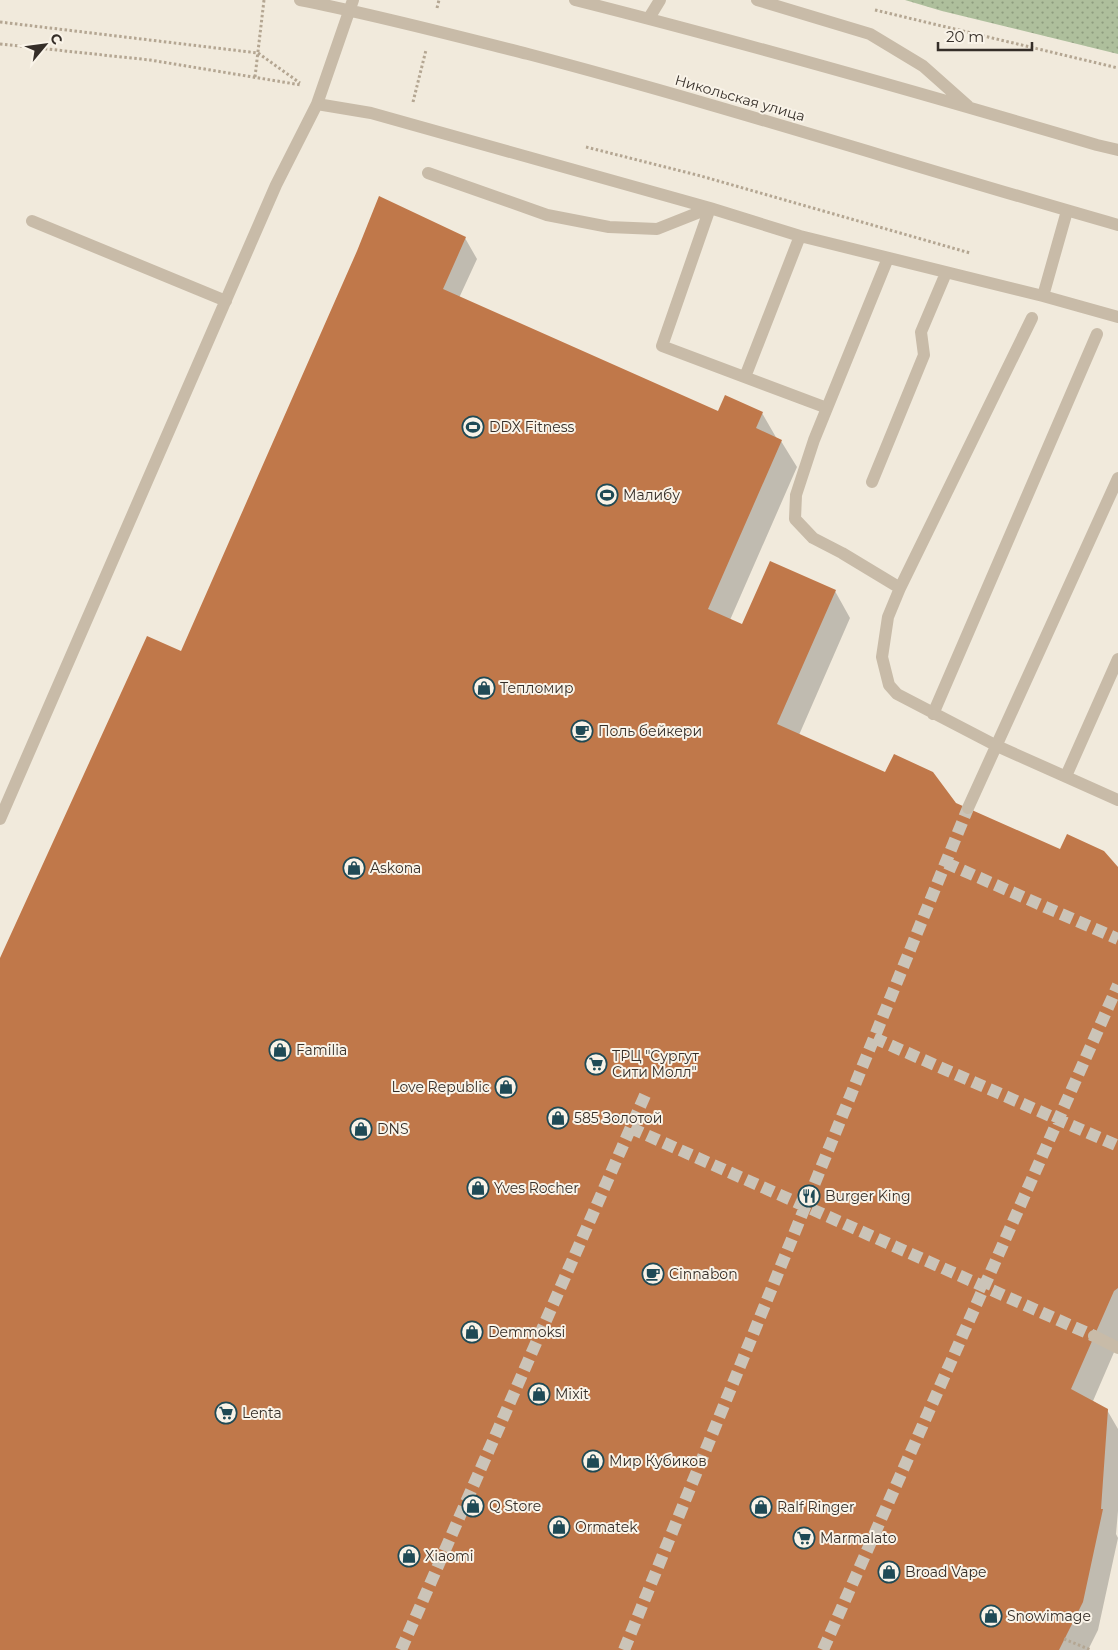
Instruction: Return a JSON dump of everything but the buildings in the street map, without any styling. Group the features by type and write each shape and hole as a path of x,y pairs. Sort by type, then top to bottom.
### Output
{"street":[{"name":"Никольская улица","path":"300,0 352,5 441,32 628,80 1118,225"},
{"path":"575,0 649,18 1118,150"},
{"path":"649,18 660,0"},
{"path":"757,0 870,34 923,66 970,108"},
{"path":"0,820 276,185 317,104 352,5"},
{"path":"317,104 371,113 710,208 800,236 946,274 1042,296 1118,317"},
{"path":"428,173 547,215 609,227 657,229 710,208"},
{"path":"710,208 662,346 827,408"},
{"path":"1042,296 1067,211"},
{"path":"32,221 226,301"},
{"path":"745,377 800,236"},
{"path":"888,258 814,440 796,495 795,519 813,538 900,588"},
{"path":"872,482 924,355 921,332 946,274"},
{"path":"1032,318 900,588 888,617 882,657 889,685 898,694 997,746 1118,800"},
{"path":"933,714 1097,334"},
{"path":"968,808 1118,478"},
{"path":"1066,776 1118,659"},
{"path":"1094,1336 1118,1348"}],"path":[{"path":"255,77 264,0"},
{"path":"870,11 878,10 1118,68"},
{"path":"0,22 258,53 304,86"},
{"path":"1064,1639 1092,1650"}],"green space":[{"path":"905,0 1118,0 1118,54 942,11"}],"tunnel":[{"path":"624,1650 968,808"},
{"path":"946,863 1118,939"},
{"path":"823,1650 1118,985"},
{"path":"874,1038 1118,1146"},
{"path":"401,1650 646,1093"},
{"path":"631,1128 1094,1336"}],"place":[{"name":"DDX Fitness","path":"473,427"},
{"name":"Малибу","path":"607,495"},
{"name":"Тепломир","path":"484,688"},
{"name":"Поль бейкери","path":"582,731"},
{"name":"Askona","path":"354,868"},
{"name":"Familia","path":"280,1050"},
{"name":"ТРЦ \"Сургут Сити Молл\"","path":"596,1064"},
{"name":"Love Republic","path":"506,1087"},
{"name":"585 Золотой","path":"558,1118"},
{"name":"DNS","path":"361,1129"},
{"name":"Yves Rocher","path":"478,1188"},
{"name":"Burger King","path":"809,1196"},
{"name":"Cinnabon","path":"653,1274"},
{"name":"Demmoksi","path":"472,1332"},
{"name":"Mixit","path":"539,1394"},
{"name":"Lenta","path":"226,1413"},
{"name":"Мир Кубиков","path":"593,1461"},
{"name":"Q Store","path":"473,1506"},
{"name":"Ralf Ringer","path":"761,1507"},
{"name":"Ormatek","path":"559,1527"},
{"name":"Marmalato","path":"804,1538"},
{"name":"Xiaomi","path":"409,1556"},
{"name":"Broad Vape","path":"889,1572"},
{"name":"Snowimage","path":"991,1616"}]}
